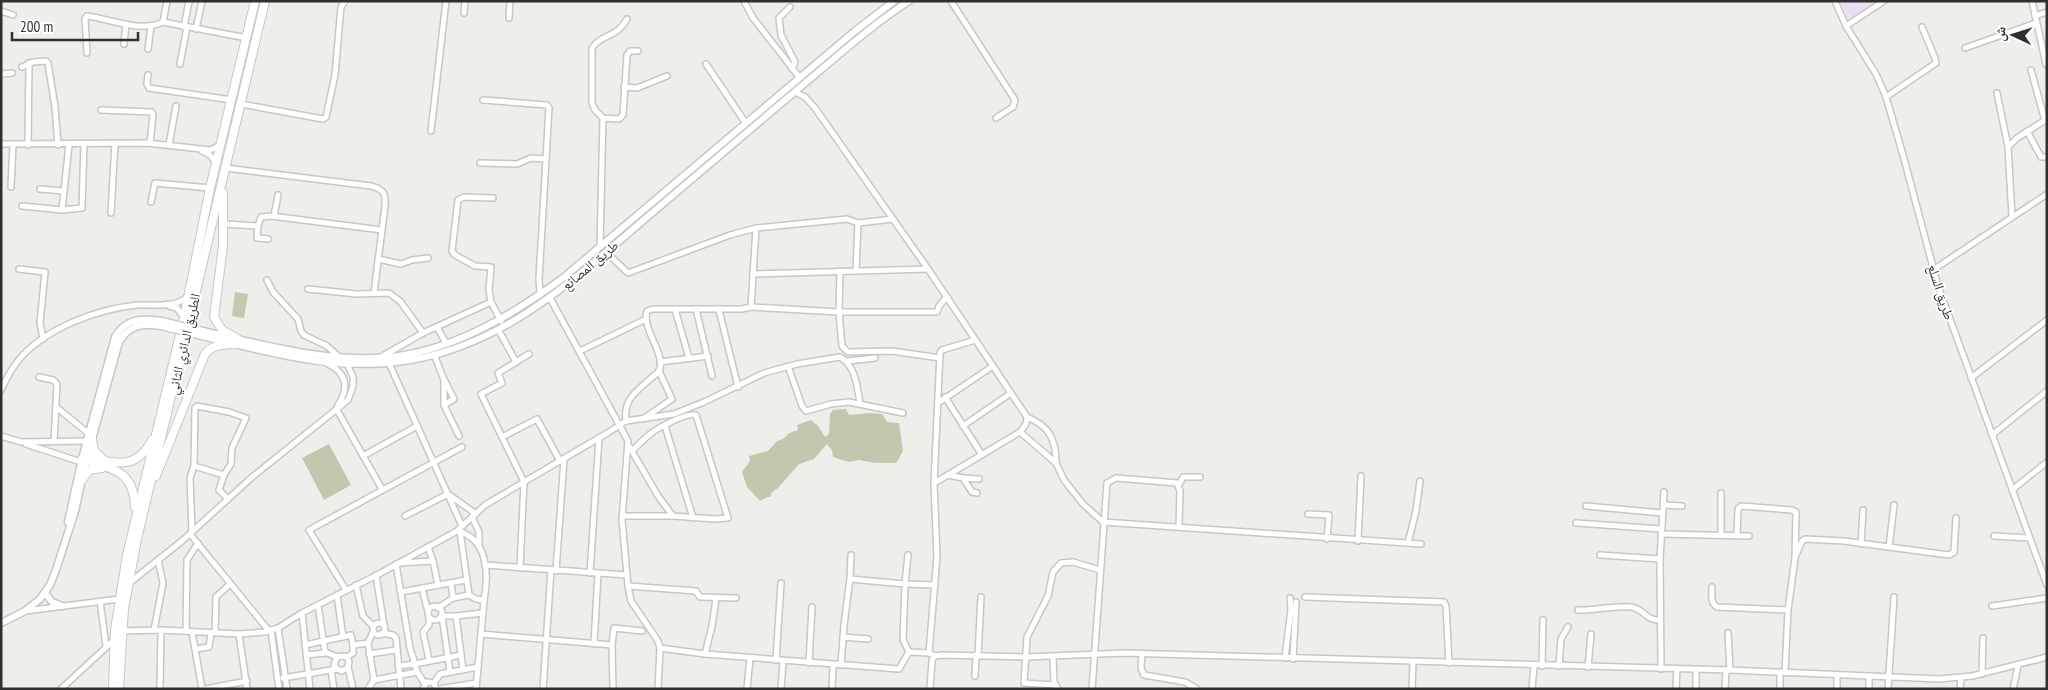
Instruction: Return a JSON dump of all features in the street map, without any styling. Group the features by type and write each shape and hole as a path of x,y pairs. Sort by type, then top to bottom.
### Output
{"highway":[{"name":"الطريق الدائري الثاني","path":"113,689 114,640 119,599 134,526 184,318 210,188 256,1"},
{"name":"الطريق الدائري الثاني","path":"119,689 121,631 128,584 265,1"},
{"path":"224,178 224,224 214,317 222,330 236,342"},
{"path":"148,497 171,444 201,359 210,348 236,342"},
{"path":"82,480 88,470 140,457 145,452 157,430"},
{"path":"89,438 94,451 107,464 123,474 133,487 134,526"},
{"path":"84,459 107,464"}],"main road":[{"name":"طريق المصانع","path":"84,459 115,353 123,335 130,328 162,323 292,358 327,363 414,354 446,343 500,319 540,295 600,247 854,31 894,1"},
{"name":"طريق المصانع","path":"236,342 300,352 337,355 346,361 389,363 434,354 500,328 550,298 860,37 909,1"},
{"path":"1,624 25,611 45,593 56,570 75,511 82,480 84,459"},
{"path":"68,530 70,510 84,459"},
{"path":"45,593 52,602 62,606"}],"street":[{"path":"163,22 167,1"},
{"path":"180,64 188,1"},
{"path":"196,29 202,1"},
{"path":"241,104 323,119 326,117 335,75 341,8 345,1"},
{"path":"431,131 446,1"},
{"path":"464,13 465,1"},
{"path":"509,18 510,1"},
{"path":"744,1 753,18 800,78"},
{"path":"951,1 1015,100 1013,107 996,118"},
{"name":"طريق السلع","path":"1835,1 1846,26 1872,67 1886,97 1904,156 1933,270 2047,585"},
{"path":"1846,26 1884,1"},
{"path":"2032,1 2046,64"},
{"path":"790,7 779,18 781,35 794,62 792,69"},
{"path":"1,10 13,15"},
{"path":"2035,16 2047,12"},
{"path":"87,53 85,19 87,16 138,26 151,26 163,22 247,38"},
{"path":"627,19 618,31 597,42 592,48 592,103 595,110 603,118 621,118 628,52 638,51"},
{"path":"1965,48 2036,23"},
{"path":"124,44 126,24"},
{"path":"148,49 151,26"},
{"path":"1886,97 1936,63 1922,27"},
{"path":"22,67 29,63 43,60 48,64 55,107 58,145"},
{"path":"28,145 29,63"},
{"path":"706,64 745,122"},
{"path":"2008,147 2027,131 2046,120 2031,70"},
{"path":"1,74 12,73"},
{"path":"148,75 147,84 149,88 232,100"},
{"path":"624,87 637,88 667,76"},
{"path":"795,92 805,98 815,108 928,269 1027,417 1038,421 1046,429 1056,447 1056,462 1064,480 1083,504 1104,522 1421,544"},
{"path":"1997,93 2008,147 2012,216"},
{"path":"483,100 548,107 539,280 540,295"},
{"path":"169,145 176,106"},
{"path":"101,110 152,112 150,143"},
{"path":"600,247 603,118"},
{"path":"2027,131 2041,157 2047,158"},
{"path":"1,144 150,143 214,149 222,142"},
{"path":"111,213 115,143"},
{"path":"22,206 62,210 83,206 84,144"},
{"path":"11,187 12,145"},
{"path":"62,210 69,145"},
{"path":"200,149 210,155 216,165"},
{"path":"480,162 517,164 532,158 546,159"},
{"path":"226,168 382,190 386,196 374,293"},
{"path":"152,202 155,183 210,188"},
{"path":"40,189 64,191"},
{"path":"1933,270 2047,194"},
{"path":"274,216 278,195"},
{"path":"493,198 464,197 458,200 452,251 455,256 475,266 492,267 489,290 491,302 500,319 500,328 516,362"},
{"path":"268,239 257,238 261,217 274,216 382,230"},
{"path":"606,252 626,273 630,273 730,235 756,228 847,219 858,223 893,219"},
{"path":"856,271 858,223"},
{"path":"224,224 258,226"},
{"path":"751,307 756,228"},
{"path":"378,259 401,264 412,260 428,258"},
{"path":"19,269 45,272 40,323 43,339"},
{"path":"753,274 928,269"},
{"path":"840,271 839,312 842,346 848,352 892,352 940,358"},
{"path":"267,280 273,292 298,319 304,336 327,346 337,355"},
{"path":"308,289 389,293 400,301 423,333"},
{"path":"1,390 13,367 22,355 43,339 77,322 108,311 133,306 178,303 188,296"},
{"path":"643,419 672,399 659,371 660,362 646,319 646,312 653,308 719,310 751,307 839,312 937,312 939,306 947,297"},
{"path":"550,298 625,435 628,446 658,496 673,516"},
{"path":"380,357 423,333 491,302"},
{"path":"161,305 177,308 184,318"},
{"path":"675,309 689,358"},
{"path":"696,309 712,376"},
{"path":"719,310 738,387"},
{"path":"580,351 646,319"},
{"path":"1971,378 2047,320"},
{"path":"437,327 446,343"},
{"path":"929,654 937,556 934,483 940,358 942,350 975,340"},
{"path":"434,354 454,400 444,406"},
{"path":"520,568 524,482 481,393 502,383 498,373 529,354"},
{"path":"660,362 708,356"},
{"path":"121,631 161,630 238,634 278,628 302,613 356,586 460,529 485,505 626,421 674,414 738,387 764,373 788,366 839,356 847,361 855,379 860,403"},
{"path":"847,361 875,358"},
{"path":"128,584 191,533 251,478 348,400 353,386 353,377 346,361"},
{"path":"327,363 341,371 345,388 342,400 332,414"},
{"path":"389,363 448,494 460,529 469,595"},
{"path":"788,366 805,410 847,402 860,403 903,413"},
{"path":"938,402 993,366"},
{"path":"626,421 624,410 629,400 659,371"},
{"path":"39,377 54,380 57,384 54,441"},
{"path":"444,380 444,406 459,436"},
{"path":"1992,435 2047,391"},
{"path":"963,426 1011,393"},
{"path":"945,397 982,455"},
{"path":"56,406 89,438"},
{"path":"228,499 219,490 224,475 231,464 232,448 246,418 228,412 196,407 194,466 190,478 191,533 230,584 270,630 279,689"},
{"path":"337,410 382,489"},
{"path":"622,516 728,518 696,415 692,414 650,434 632,452"},
{"path":"934,483 1020,432 1026,424 1027,417"},
{"path":"502,437 537,419 562,460 543,689"},
{"path":"363,456 417,426"},
{"path":"665,426 693,518"},
{"path":"1020,432 1056,462"},
{"path":"1,436 84,459"},
{"path":"21,442 89,438"},
{"path":"590,573 599,438"},
{"path":"628,446 622,516 628,586 631,602 658,642 660,648 658,689"},
{"path":"346,590 309,530 462,447"},
{"path":"2012,490 2047,462"},
{"path":"194,466 224,475"},
{"path":"948,475 979,479"},
{"path":"1358,541 1361,476"},
{"path":"1179,526 1179,485 1183,477 1200,477"},
{"path":"963,478 972,492 977,493"},
{"path":"1092,689 1106,486 1112,479 1172,482 1179,485"},
{"path":"1408,544 1416,512 1420,481"},
{"path":"1661,669 1659,620 1660,559 1664,492"},
{"path":"1721,493 1721,535"},
{"path":"397,564 408,636 416,672 424,686 429,682 436,687 476,686 486,585 485,565 474,515 448,494"},
{"path":"405,516 448,494"},
{"path":"1663,505 1682,506"},
{"path":"1889,547 1894,505"},
{"path":"1586,506 1662,513"},
{"path":"1737,535 1738,511 1741,506 1794,510 1797,516 1795,558 1780,689"},
{"path":"1861,544 1863,510"},
{"path":"1308,514 1329,515 1328,539"},
{"path":"1795,558 1802,541 1805,539 1952,555 1954,552 1956,518"},
{"path":"1576,523 1661,531 1749,536"},
{"path":"460,529 470,534 480,544"},
{"path":"1994,536 2029,538"},
{"path":"186,632 186,560 198,543"},
{"path":"428,547 438,585"},
{"path":"841,665 851,555"},
{"path":"908,555 903,640 909,652"},
{"path":"1600,555 1660,559"},
{"path":"154,630 163,583 158,560"},
{"path":"397,564 433,561"},
{"path":"1053,657 1056,687 1024,683 1028,638 1048,596 1053,572 1061,563 1073,562 1100,570"},
{"path":"485,565 627,575"},
{"path":"2040,566 2047,566"},
{"path":"594,644 598,573"},
{"path":"376,575 384,626 382,633"},
{"path":"850,579 935,585"},
{"path":"401,592 466,580"},
{"path":"451,583 453,598"},
{"path":"776,660 781,583"},
{"path":"195,649 209,647 213,632 216,597 230,584"},
{"path":"356,586 363,616 377,634 393,635 396,638 408,636"},
{"path":"628,586 696,591 700,597 736,598"},
{"path":"1712,587 1712,600 1714,605 1718,607 1788,610"},
{"path":"422,588 429,625 423,632 429,660"},
{"path":"337,595 343,637"},
{"path":"428,615 432,607 438,608 453,598 469,595 476,599 484,600"},
{"path":"975,676 980,597"},
{"path":"1305,597 1444,602 1446,606 1448,662"},
{"path":"1888,689 1894,597"},
{"path":"705,654 716,598"},
{"path":"1285,658 1291,609 1290,598"},
{"path":"1992,606 2047,598"},
{"path":"25,611 119,599"},
{"path":"100,601 106,646"},
{"path":"1293,658 1296,602"},
{"path":"318,605 326,653"},
{"path":"1578,610 1630,606 1639,609 1650,619 1659,620"},
{"path":"809,663 812,607"},
{"path":"438,608 441,612 450,672"},
{"path":"302,613 310,689"},
{"path":"428,615 435,620 441,616 483,613"},
{"path":"456,616 463,670"},
{"path":"1542,666 1543,620"},
{"path":"368,689 374,680 368,643 373,629 378,623 384,626"},
{"path":"1560,666 1561,639 1568,627"},
{"path":"278,628 287,689"},
{"path":"613,689 612,646 614,628 642,631"},
{"path":"160,689 161,630"},
{"path":"192,632 204,689 246,681"},
{"path":"1725,689 1728,670 1728,633"},
{"path":"238,634 248,689"},
{"path":"481,634 612,646"},
{"path":"1588,667 1591,634"},
{"path":"305,645 351,636 353,645 352,653 347,657 337,657 326,653 306,655"},
{"path":"843,637 868,638"},
{"path":"396,638 401,689"},
{"path":"1982,674 1983,638"},
{"path":"61,689 114,640"},
{"path":"353,645 368,643"},
{"path":"660,648 783,661 899,669 909,652"},
{"path":"369,654 396,650"},
{"path":"909,652 935,656 1026,657 1142,653 1534,666 1728,670 1869,678 1939,679 1961,678 1982,674 2047,657"},
{"path":"1142,653 1141,668 1144,675 1185,682 1197,689"},
{"path":"398,666 461,655"},
{"path":"930,689 932,660 935,656"},
{"path":"334,689 334,665 337,657"},
{"path":"347,657 353,689"},
{"path":"748,689 750,658"},
{"path":"781,689 783,661"},
{"path":"1412,689 1413,662"},
{"path":"832,689 833,665"},
{"path":"1532,689 1534,666"},
{"path":"2013,689 2018,666"},
{"path":"278,679 344,670 348,667"},
{"path":"436,687 439,675 478,667"},
{"path":"1676,689 1677,669"},
{"path":"1696,670 1696,689"},
{"path":"374,680 416,672"},
{"path":"1836,689 1837,676"},
{"path":"1869,678 1869,689"},
{"path":"1960,689 1961,678"}],"shaded area":[{"path":"1841,1 1879,1 1852,19 1847,18"}],"green space":[{"path":"235,292 248,294 244,318 232,316"},
{"path":"846,409 849,415 882,414 887,422 899,423 903,451 896,463 875,463 859,460 849,462 833,457 832,450 827,444 814,459 799,464 778,488 772,492 770,497 760,501 747,487 742,472 750,461 749,456 768,451 777,441 783,439 789,433 798,430 797,425 811,420 818,426 825,437 829,434 830,414 833,410"},
{"path":"329,444 351,485 324,500 302,458"}]}
